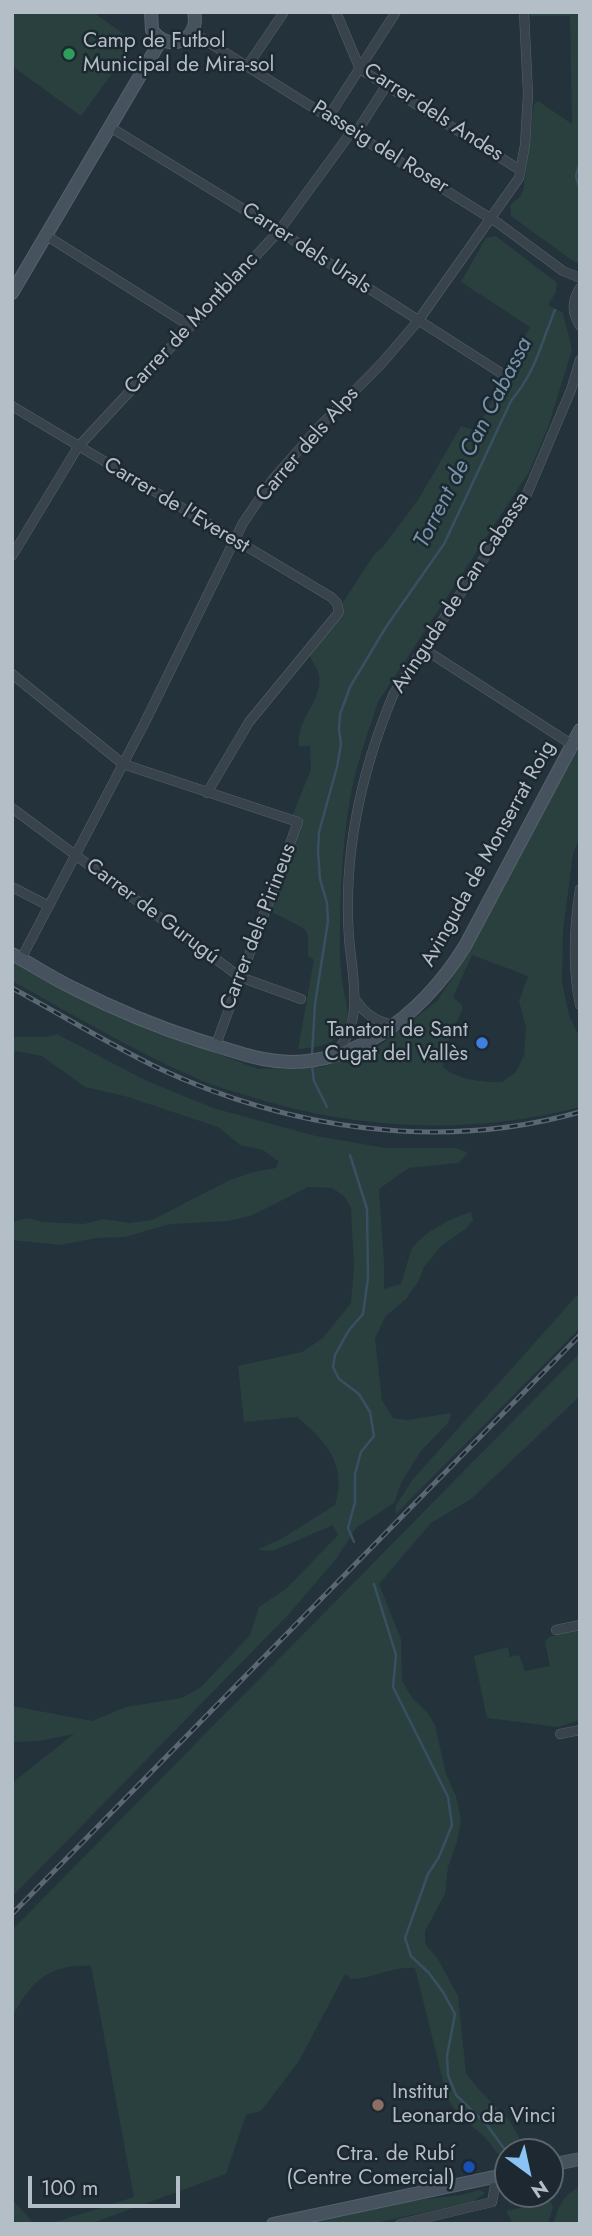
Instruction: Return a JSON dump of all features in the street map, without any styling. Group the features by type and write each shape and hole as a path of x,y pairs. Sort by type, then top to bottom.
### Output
{"street":[{"path":"151,12 152,30 161,40 178,43 192,32 195,26 194,12"},
{"path":"248,65 284,12"},
{"name":"Carrer dels Andes","path":"336,12 360,69 520,170"},
{"path":"329,116 396,12"},
{"name":"Carrer dels Alps","path":"17,957 49,906 76,855 233,541 273,479 418,321 519,178 526,145 528,94 524,12"},
{"name":"Passeig del Roser","path":"192,32 491,219 563,271 580,278"},
{"path":"12,293 161,40"},
{"name":"Carrer de Montblanc","path":"12,556 78,447 279,231 386,86"},
{"name":"Carrer dels Urals","path":"110,127 502,373"},
{"path":"47,236 190,326"},
{"name":"Passeig del Roser","path":"563,271 578,292"},
{"path":"578,292 573,310 579,325"},
{"name":"Avinguda de Can Cabassa","path":"327,1057 347,1038 355,1009 349,933 354,831 362,783 380,729 394,693 527,494 571,390 580,360"},
{"name":"Carrer de l'Everest","path":"12,406 233,541 331,597 339,607 336,615 249,722 207,793"},
{"path":"424,649 571,744"},
{"path":"12,674 123,764 207,793"},
{"name":"Avinguda de Monserrat Roig","path":"17,957 81,993 175,1032 263,1059 327,1057 355,1047 395,1026 418,1007 453,965 580,730"},
{"name":"Carrer dels Pirineus","path":"207,793 298,822 218,1039"},
{"name":"Carrer de Gurugú","path":"12,808 240,977 302,999"},
{"path":"12,887 49,906"},
{"path":"580,889 576,914 575,958 580,1005"},
{"path":"354,998 360,1008 376,1021 395,1026"},
{"path":"556,1630 580,1625"},
{"path":"560,1734 580,1730"},
{"path":"273,2224 493,2177 495,2186 492,2202 400,2224"}],"green space":[{"name":"Camp de Futbol Municipal de Mira-sol","path":"12,12 93,12 135,42 81,116 12,66"},
{"path":"531,12 580,12 580,264 511,216 510,205 521,196 524,186 534,104 538,101 572,124 570,16 530,16"},
{"path":"496,236 557,283 556,292 548,305 563,313 572,350 548,427 529,472 378,702 354,779 345,838 340,951 347,1009 346,1023 343,1031 333,1041 298,1049 314,960 308,956 308,936 305,929 266,909 298,826 291,819 311,769 310,746 299,746 301,727 319,685 318,673 309,655 375,553 382,548 418,500 461,426 476,431 530,327 461,282 486,238"},
{"path":"580,744 580,836 573,854 563,931 562,982 569,1015 580,1038 580,1107 496,1122 412,1125 327,1116 286,1107 211,1084 152,1058 12,981 12,961 118,1016 258,1069 323,1067 379,1046 437,1001 469,953","holes":["472,955 528,976 519,1001 526,1028 524,1055 516,1072 502,1082 487,1082 463,1077 443,1067 444,1052 462,1010 462,1005 453,997"]},
{"path":"57,1034 145,1080 213,1108 316,1136 386,1148 456,1148 468,1153 458,1163 409,1168 379,1189 384,1289 401,1284 411,1251 421,1238 446,1222 471,1212 473,1221 442,1245 424,1267 418,1282 406,1299 385,1317 375,1339 382,1400 393,1418 407,1420 452,1413 448,1423 421,1451 401,1483 394,1503 356,1528 337,1558 289,1614 12,1897 12,1783 74,1734 39,1741 12,1742 12,1706 92,1721 126,1707 182,1698 201,1687 250,1635 259,1607 287,1588 338,1535 333,1525 273,1551 257,1550 281,1539 335,1505 338,1478 332,1455 297,1417 244,1422 238,1366 302,1352 323,1338 351,1303 354,1267 351,1208 344,1196 332,1188 308,1187 253,1215 229,1221 170,1224 125,1237 96,1238 60,1245 12,1240 12,1222 27,1218 43,1222 84,1224 103,1219 129,1223 152,1220 230,1180 276,1168 278,1161 263,1150 240,1145 218,1127 128,1097 85,1087 42,1056 16,1051 12,1055 12,1037 47,1037"},
{"path":"580,1292 580,1328 396,1514 395,1507 413,1479"},
{"path":"580,1353 580,1396 471,1499 431,1523 379,1584 401,1639 402,1681 435,1725 446,1774 456,1796 461,1820 448,1867 445,1894 425,1931 425,1944 438,1959 458,1996 466,2073 509,2120 519,2138 494,2138 494,2149 452,2106 447,2097 415,1968 351,1979 345,1974 299,2061 261,2111 246,2115 226,2174 90,2224 49,2224 134,2197 91,1966 63,1968 43,1977 27,1994 12,2017 12,1930"},
{"path":"580,1629 580,1720 558,1727 487,1718 474,1656 508,1647 510,1657 519,1655 525,1671 550,1666 545,1642 549,1637"},
{"path":"580,2187 580,2224 553,2224 559,2208 564,2208 564,2200"},
{"path":"479,2190 485,2193 472,2202 370,2224 298,2224 393,2203 461,2195"},
{"path":"12,2199 34,2224 18,2224 12,2218"},
{"path":"519,2208 553,2208 548,2224 513,2224 506,2211"}],"waterway":[{"name":"Torrent de Can Cabassa","path":"580,161 576,176 580,191"},
{"name":"Torrent de Can Cabassa","path":"312,1055 315,1004 328,921 327,903 320,879 319,832 337,767 341,744 340,714 350,687 386,627 444,544 511,401 532,368 555,310"},
{"path":"312,1065 314,1081 327,1107"},
{"path":"350,1155 367,1209 368,1278 363,1314 349,1330 335,1355 333,1367 339,1379 359,1394 370,1412 374,1436 361,1452 355,1474 355,1502 348,1528 354,1542"},
{"path":"374,1584 396,1655 393,1687 448,1797 452,1825 439,1857 428,1874 405,1938 411,1956 429,1973 455,2014 447,2056 448,2075 456,2095 496,2138"}],"railway":[{"path":"12,988 156,1067 258,1106 311,1119 364,1128 418,1132 473,1131 527,1124 580,1112"},
{"path":"12,1914 580,1335"}],"place":[{"name":"Camp de Futbol Municipal de Mira-sol","path":"69,54"},
{"name":"Tanatori de Sant Cugat del Vallès","path":"482,1043"},
{"name":"Institut Leonardo da Vinci","path":"378,2105"},
{"name":"Ctra. de Rubí (Centre Comercial)","path":"469,2167"}]}
